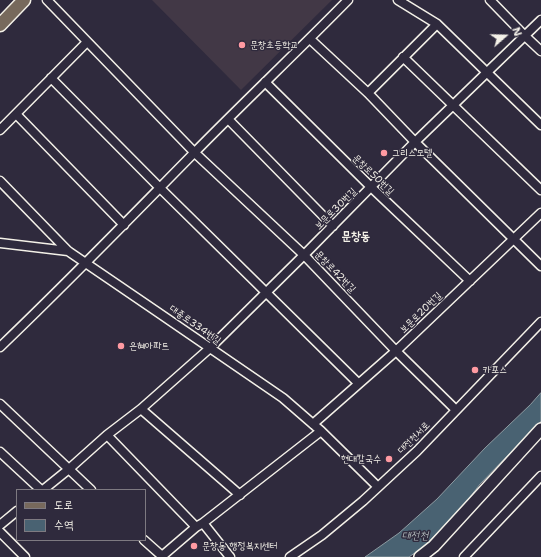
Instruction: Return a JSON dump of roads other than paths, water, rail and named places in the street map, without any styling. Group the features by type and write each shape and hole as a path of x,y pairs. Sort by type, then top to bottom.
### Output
{"main road":[{"path":"0,25 24,0"},
{"path":"420,557 438,541 541,429"}],"street":[{"name":"문창로42번길","path":"47,0 195,152 304,255 396,351 456,410"},
{"path":"0,347 348,0"},
{"path":"398,0 437,24 541,125"},
{"path":"490,0 541,51"},
{"name":"보문로30번길","path":"43,489 69,469 107,435 141,409 210,348 372,188 415,142 541,20"},
{"path":"368,93 437,24"},
{"path":"310,39 368,93 415,142 541,266"},
{"path":"0,130 87,42"},
{"path":"403,57 541,190"},
{"path":"51,78 358,384"},
{"name":"문창로50번길","path":"265,82 372,188 470,281"},
{"path":"16,114 124,225"},
{"path":"228,119 333,226"},
{"name":"대종로334번길","path":"0,181 68,252 283,398 313,424 378,487"},
{"name":"보문로20번길","path":"313,424 396,351 541,213"},
{"path":"0,244 68,252"},
{"name":"대전천서로","path":"290,557 322,535 378,487 417,450 541,322"},
{"path":"0,404 90,489"},
{"path":"141,409 240,495"},
{"path":"145,541 162,557 200,525 320,431"},
{"path":"107,435 200,525 230,557"},
{"path":"0,452 41,489"},
{"path":"464,557 541,476"},
{"path":"0,525 16,512"},
{"path":"0,532 25,557"}],"water":[{"name":"대전천","path":"541,393 541,421 480,484 461,509 423,547 409,557 365,557 399,533 437,499 485,448"}],"place":[{"name":"문창초등학교","path":"242,45"},
{"name":"그리스모텔","path":"384,153"},
{"name":"은혜아파트","path":"121,346"},
{"name":"카포스","path":"475,370"},
{"name":"현대칼국수","path":"389,459"},
{"name":"문창동 행정복지센터","path":"194,546"}],"district":[{"name":"문창동","path":"356,237"}]}
